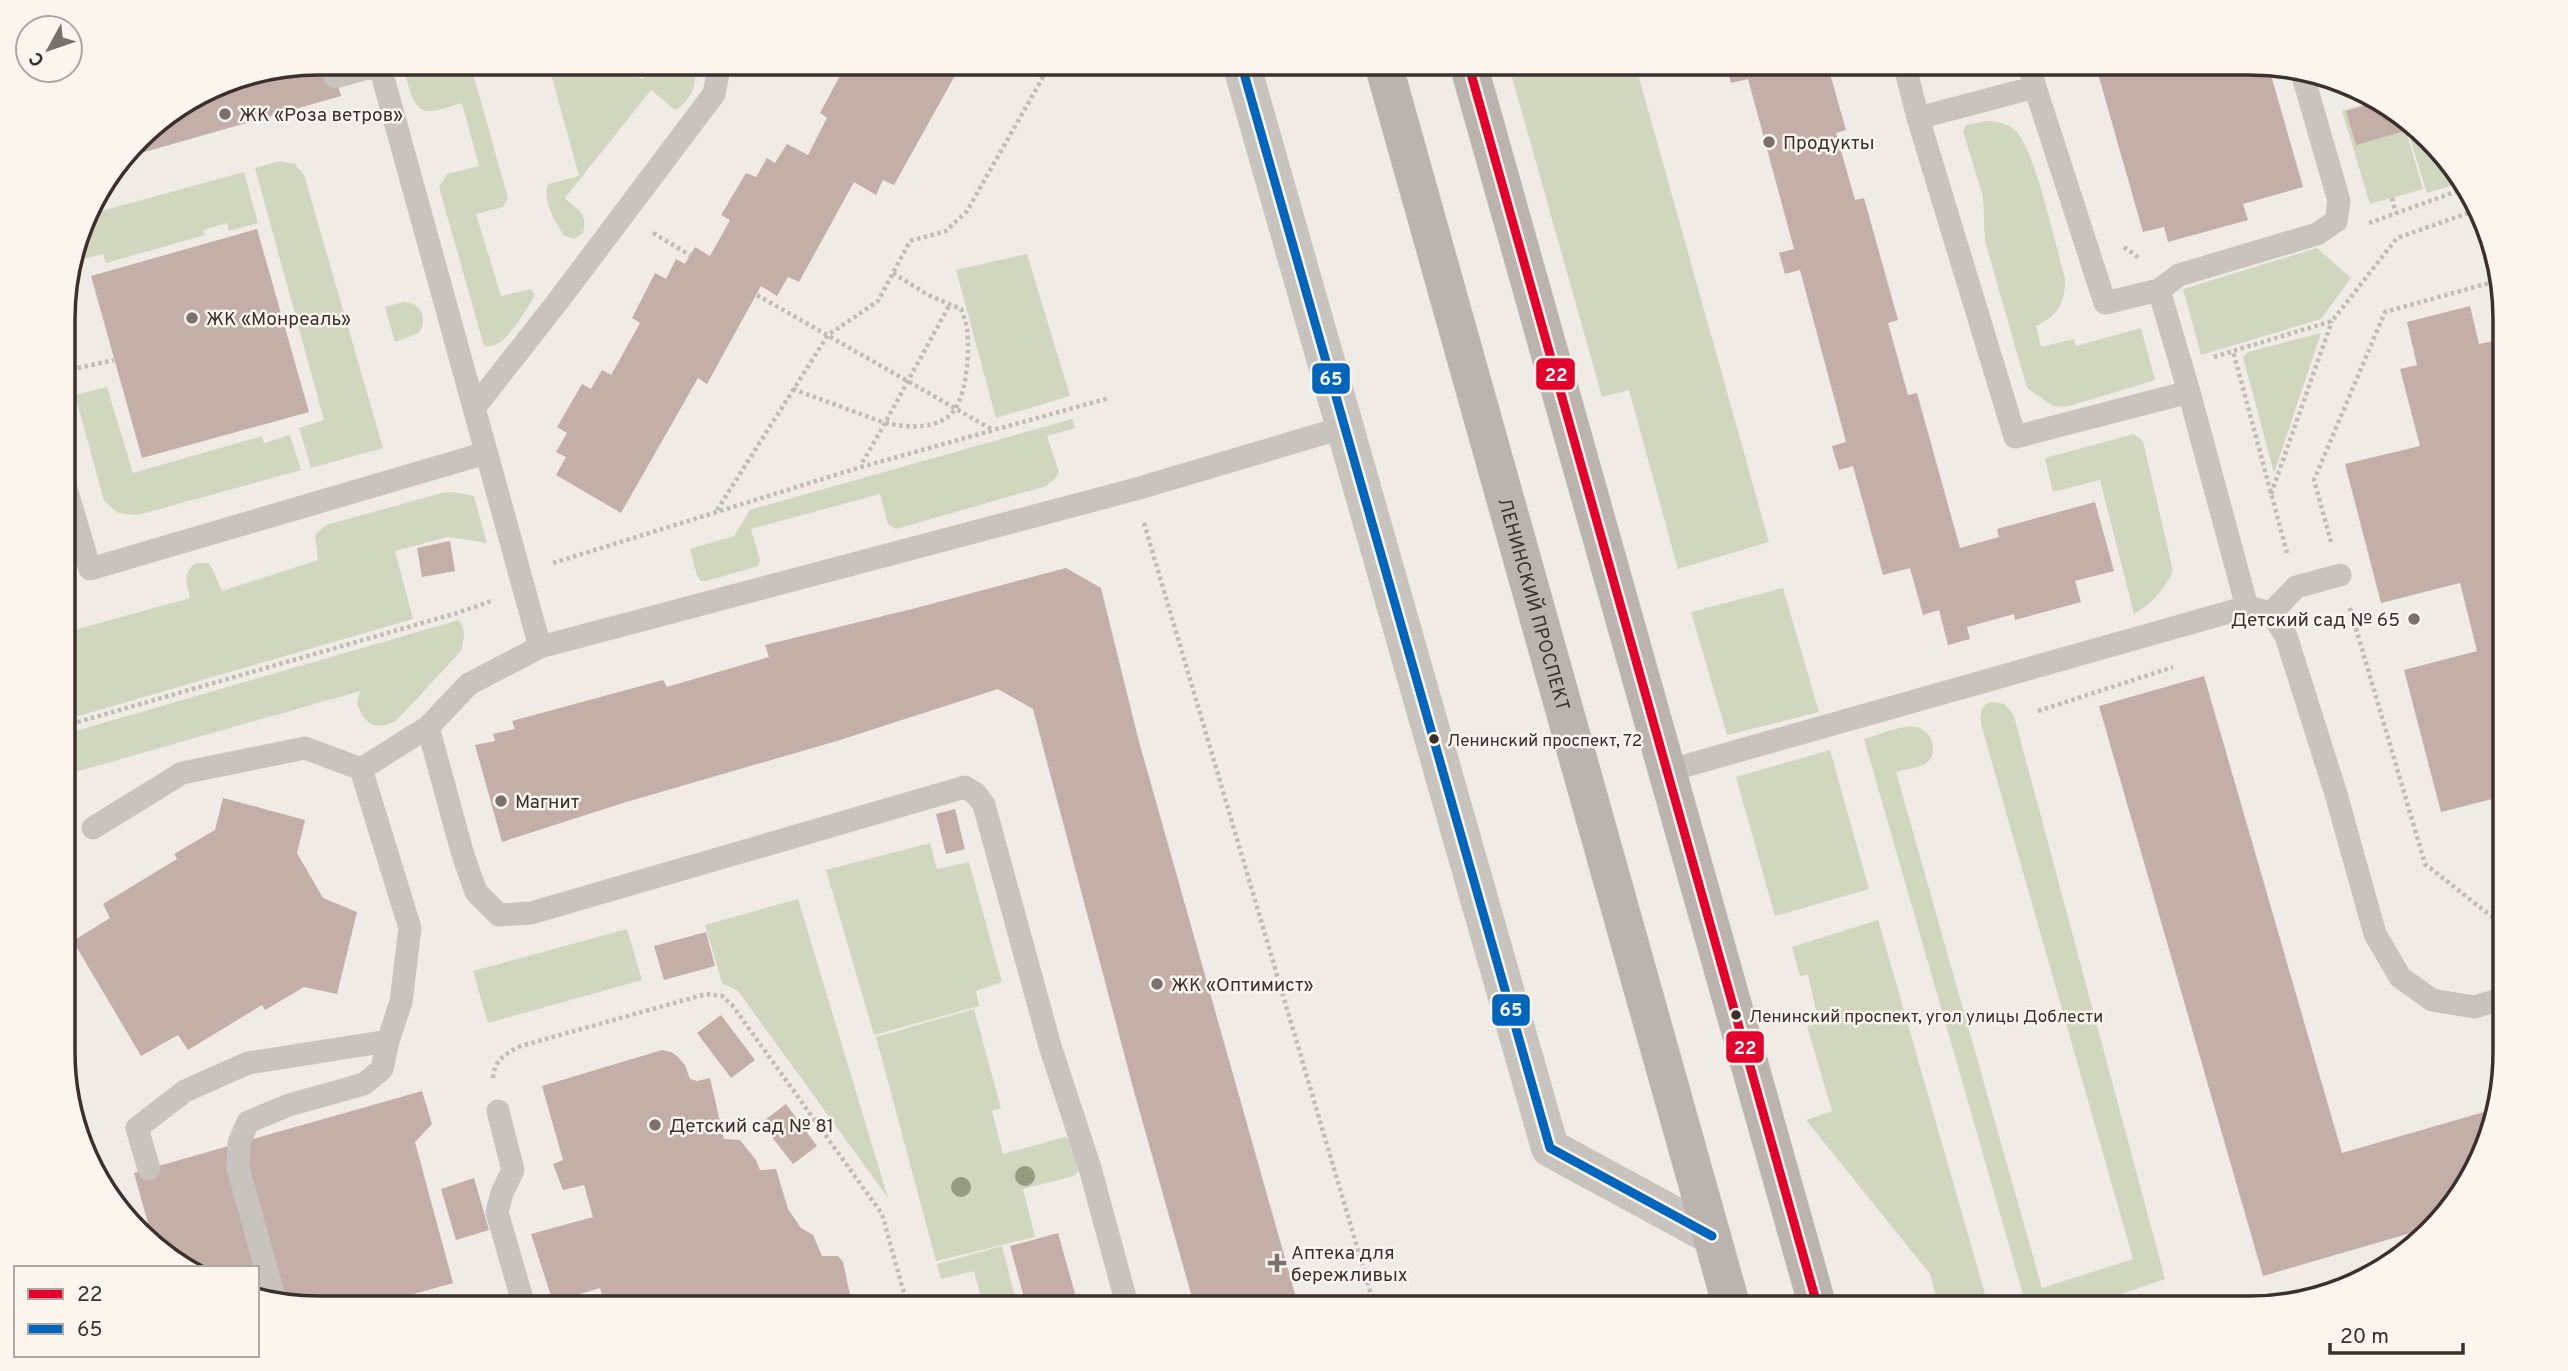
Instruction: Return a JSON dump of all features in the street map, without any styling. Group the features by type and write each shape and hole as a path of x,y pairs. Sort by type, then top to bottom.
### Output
{"main road":[{"name":"ЛЕНИНСКИЙ ПРОСПЕКТ","path":"1386,75 1728,1295"},
{"path":"1471,75 1814,1295"}],"street":[{"path":"1244,75 1550,1148 1712,1236"}],"lane":[{"path":"335,77 342,75"},
{"path":"382,75 540,647"},
{"path":"474,408 522,349 714,94 718,75"},
{"path":"1907,75 2015,436 2189,391"},
{"path":"2032,75 2105,303 2159,290 2179,275 2316,234 2336,221 2339,201 2305,82"},
{"path":"1918,118 2035,87"},
{"path":"2159,290 2247,607"},
{"path":"361,769 428,727 469,684 540,647 1136,489 1345,426"},
{"path":"76,521 90,569 486,453"},
{"path":"2271,613 2296,587 2340,575"},
{"path":"1667,771 2247,607 2271,613 2287,636 2336,794 2375,934 2400,977 2432,1000 2474,1007 2493,1001"},
{"path":"428,727 463,855 476,892 499,915 531,913 965,787 976,794 984,805 988,818 1050,1046 1090,1168 1125,1296"},
{"path":"93,828 182,773 305,748 361,769"},
{"path":"272,1291 237,1168 239,1143 248,1122 289,1105 364,1084 382,1069 401,1002 410,929 361,769"},
{"path":"149,1169 137,1128 185,1091 248,1063 388,1041"},
{"path":"498,1111 513,1170 497,1212 521,1296"}],"path":[{"path":"717,511 828,335 878,301 910,241 946,231 967,211 1042,75"},
{"path":"2362,226 2456,191"},
{"path":"2392,198 2396,213"},
{"path":"2271,495 2332,321 2397,238 2468,213"},
{"path":"653,232 690,255"},
{"path":"793,389 885,423 905,426 930,425 950,416 968,369 967,330 961,309 928,295 893,274"},
{"path":"2490,283 2385,312 2314,480 2425,864 2493,918"},
{"path":"757,295 994,430"},
{"path":"861,467 950,304"},
{"path":"2296,587 2233,351 2332,321"},
{"path":"76,368 114,360"},
{"path":"75,723 457,613 524,590 551,564 861,467 1109,398"},
{"path":"1136,489 1371,1295"},
{"path":"2038,711 2176,666"},
{"path":"498,1111 493,1072 501,1056 521,1046 706,994 722,996 732,1005 882,1214 905,1296"}],"green space":[{"path":"406,75 473,75 508,198 503,207 476,214 501,296 531,289 534,294 512,330 499,343 491,346 484,346 439,187 447,174 479,166 462,103 428,111 417,105"},
{"path":"551,75 634,75 643,79 646,75 695,75 690,96 675,110 651,90 565,198 581,212 584,220 583,233 574,239 563,235 550,210 547,190 548,184 579,176"},
{"path":"1511,75 1638,75 1769,542 1678,569 1629,390 1602,397"},
{"path":"2364,104 2407,135 2423,189 2370,204 2342,111"},
{"path":"1987,121 2010,127 2024,142 2038,179 2065,278 2064,294 2059,307 2050,318 2036,326 2041,347 2074,339 2076,346 2141,328 2155,380 2066,407 2053,406 2027,388 1985,241 1983,197 1963,131 1966,125"},
{"path":"2409,137 2452,186 2427,193"},
{"path":"280,161 295,164 304,175 383,448 311,468 299,428 324,420 255,168"},
{"path":"244,172 258,223 229,231 227,223 203,230 205,235 106,263 103,254 83,259 100,211"},
{"path":"2317,248 2351,278 2321,319 2201,355 2183,289"},
{"path":"1027,254 1070,396 996,418 956,270"},
{"path":"404,302 415,305 422,313 422,328 419,333 395,342 385,307"},
{"path":"2321,333 2274,473 2243,357 2248,352"},
{"path":"107,387 133,473 262,436 264,443 290,435 301,470 138,515 118,513 104,501 76,395"},
{"path":"1072,419 1075,428 1047,436 1059,472 1046,486 896,529 888,524 880,494 751,529 760,560 758,566 706,581 701,581 697,575 690,549 734,536 750,510"},
{"path":"2134,434 2143,441 2173,571 2157,596 2134,614 2100,480 2053,492 2045,458"},
{"path":"454,492 474,496 487,543 448,537 395,551 413,619 75,717 76,630 190,598 187,575 196,563 208,563 211,566 222,591 318,560 315,535 326,525"},
{"path":"1783,588 1819,712 1727,735 1691,612"},
{"path":"459,620 463,627 461,651 397,720 383,726 372,724 364,717 357,704 360,691 75,772 75,731"},
{"path":"1992,702 2005,704 2014,716 2165,1279 2119,1295 2023,1295 1864,739 1911,726 1923,729 1933,744 1932,756 1928,761 1920,766 1896,772 2042,1288 2133,1259 1981,724 1985,705"},
{"path":"1830,750 1869,889 1775,916 1736,777"},
{"path":"930,843 937,869 969,862 1002,982 976,991 979,1006 874,1035 826,870"},
{"path":"798,899 888,1198 738,991 722,983 705,925"},
{"path":"1878,920 1985,1295 1936,1295 1930,1274 1806,1120 1832,1111 1807,1026 1819,1023 1808,975 1800,976 1792,947"},
{"path":"627,929 642,980 488,1023 473,971"},
{"path":"974,1009 1001,1108 992,1111 1003,1154 1065,1137 1075,1142 1082,1167 1074,1176 1023,1189 1035,1237 936,1261 876,1037"},
{"path":"1002,1246 1015,1296 981,1296 974,1271 941,1279 937,1264"}],"building":[{"name":"ЖК «Роза ветров»","path":"335,75 341,96 142,153 184,116 211,100 241,88 287,77"},
{"path":"840,75 955,75 894,185 883,180 876,195 854,182 799,282 788,277 777,296 761,286 707,384 698,378 621,513 556,475 566,457 556,452 567,433 557,427 582,384 591,389 602,370 611,375 640,323 632,318 655,273 666,279 676,259 685,264 695,247 710,256 730,220 721,215 746,173 756,177 767,158 775,163 787,144 808,155 827,118 820,113"},
{"path":"1729,75 1830,75 1846,130 1836,133 1855,200 1864,198 1898,320 1888,323 1908,395 1917,393 1960,548 1999,537 1997,529 2095,502 2114,571 2075,581 2081,602 2015,620 2014,614 1967,627 1970,639 1948,645 1939,610 1923,615 1910,568 1883,575 1853,466 1839,470 1832,446 1846,442 1800,270 1785,274 1779,253 1794,249 1748,79 1731,83"},
{"path":"2098,75 2271,76 2303,187 2243,204 2248,220 2168,242 2164,227 2143,232"},
{"path":"2366,105 2403,131 2356,145 2346,111"},
{"name":"ЖК «Монреаль»","path":"257,229 309,412 142,458 91,276"},
{"path":"2470,306 2479,344 2493,341 2493,799 2441,812 2404,670 2477,651 2460,583 2381,603 2345,464 2420,446 2400,369 2417,365 2407,322"},
{"path":"450,541 455,571 422,577 417,548"},
{"name":"ЖК «Оптимист»","path":"1066,568 1101,588 1138,738 1295,1295 1191,1296 1135,1095 1033,709 998,689 840,740 623,803 502,842 475,745 495,741 493,734 515,729 512,721 663,680 667,687 769,657 765,645"},
{"path":"2204,676 2342,1153 2485,1112 2468,1160 2452,1187 2413,1232 2263,1276 2099,706"},
{"path":"223,798 305,820 297,853 323,898 357,912 337,994 304,987 265,1010 262,1005 188,1050 178,1035 141,1056 75,945 75,940 110,918 103,904 177,859 174,854 215,830"},
{"path":"955,809 965,849 946,854 936,814"},
{"path":"706,932 715,966 664,980 654,946"},
{"path":"721,1015 755,1060 731,1078 697,1033"},
{"path":"662,1050 677,1056 685,1065 690,1079 697,1081 710,1078 724,1139 740,1140 756,1160 760,1170 776,1169 788,1209 801,1228 813,1235 822,1256 838,1256 843,1262 850,1296 602,1296 600,1288 574,1296 551,1296 531,1234 593,1217 584,1185 563,1190 553,1164 563,1160 542,1086"},
{"path":"422,1091 432,1124 415,1142 453,1283 407,1296 319,1296 287,1294 259,1288 259,1266 203,1266 158,1235 149,1226 134,1173"},
{"path":"786,1104 817,1146 793,1164 761,1123"},
{"path":"474,1178 489,1230 456,1240 441,1189"},
{"path":"1058,1233 1076,1296 1024,1296 1010,1246"}],"transit line":[{"name":"65","path":"1244,75 1550,1148 1712,1236"},
{"name":"22","path":"1471,75 1814,1295"}],"place":[{"name":"ЖК «Роза ветров»","path":"225,114"},
{"name":"Продукты","path":"1769,142"},
{"name":"ЖК «Монреаль»","path":"192,318"},
{"name":"Детский сад № 65","path":"2414,619"},
{"name":"Ленинский проспект, 72","path":"1434,739"},
{"name":"Магнит","path":"501,801"},
{"name":"ЖК «Оптимист»","path":"1157,984"},
{"name":"Ленинский проспект, угол улицы Доблести","path":"1736,1015"},
{"name":"Детский сад № 81","path":"655,1125"},
{"name":"Аптека для бережливых","path":"1277,1263"}]}
